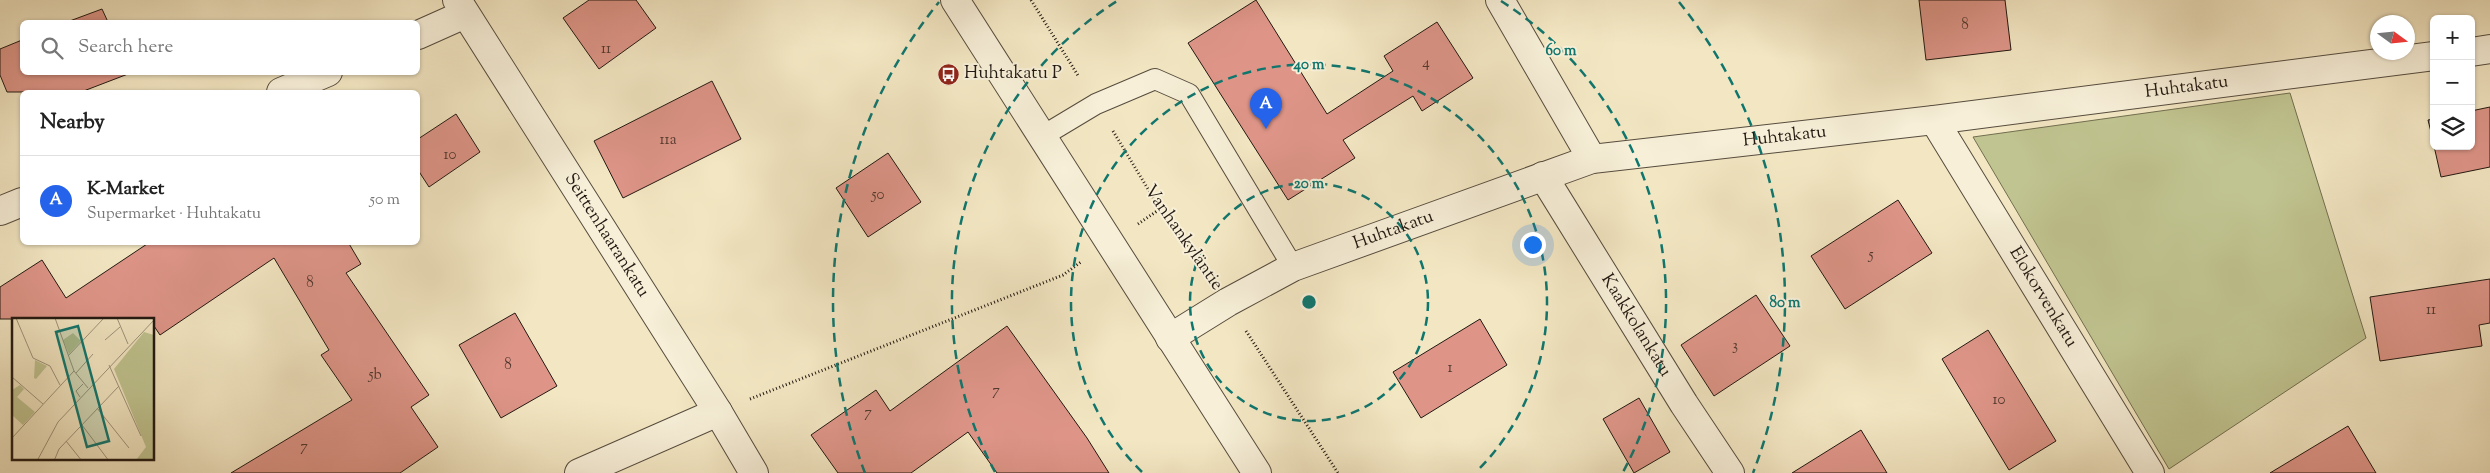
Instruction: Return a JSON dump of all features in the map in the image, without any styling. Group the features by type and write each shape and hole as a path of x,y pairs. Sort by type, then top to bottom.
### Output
{"street":[{"path":"955,0 1257,473"},
{"path":"1500,0 1592,159"},
{"path":"420,34 461,7"},
{"name":"Seittenhaarankatu","path":"461,7 718,412 754,473"},
{"path":"2475,51 2490,49"},
{"name":"Huhtakatu","path":"1170,338 1228,302 1293,267 1592,159 1934,120 2430,57"},
{"path":"286,90 321,75"},
{"name":"Elokorvenkatu","path":"1934,120 2150,473"},
{"name":"Kaakkolankatu","path":"1543,176 1684,404 1730,473"},
{"path":"0,211 20,203"},
{"path":"579,473 718,412"}],"lane":[{"path":"1041,137 1096,104 1155,79 1188,94 1293,267"}],"path":[{"name":"Vanhankyläntie","path":"1031,0 1160,209 1228,302 1338,473"},
{"path":"718,412 1063,275 1160,209"}],"green space":[{"path":"2290,93 2366,338 2169,469 1973,137"}],"building":[{"path":"589,0 636,0 656,28 599,69 563,18"},
{"path":"1256,0 1327,114 1393,71 1384,56 1437,22 1473,78 1422,111 1413,96 1343,140 1355,158 1288,200 1188,43"},
{"path":"1919,0 2005,0 2011,50 1926,60"},
{"path":"102,9 107,20 72,20"},
{"path":"20,41 20,75 125,75 86,90 20,90 20,92 7,92 0,75 0,49"},
{"path":"712,81 741,139 623,198 594,141"},
{"path":"2490,107 2490,167 2441,177 2435,150 2475,150 2475,110"},
{"path":"456,114 480,152 429,187 420,173 420,138"},
{"path":"888,153 921,202 868,237 836,188"},
{"path":"1898,200 1932,253 1845,309 1811,256"},
{"path":"146,245 350,245 361,264 346,273 429,395 411,407 438,447 400,473 231,473 352,400 321,355 329,350 274,258 160,335 155,328 155,318 0,319 0,287 42,260 66,298"},
{"path":"2490,279 2490,323 2479,325 2482,346 2380,361 2370,297"},
{"path":"1756,295 1790,346 1714,396 1681,345"},
{"path":"515,313 557,386 501,418 459,345"},
{"path":"1480,319 1507,365 1421,418 1393,372"},
{"path":"1007,326 1087,438 1109,473 997,473 968,432 911,473 838,473 811,435 876,390 890,411"},
{"path":"1988,330 2056,441 2009,470 1942,359"},
{"path":"1639,398 1670,452 1634,473 1603,419"},
{"path":"2348,426 2376,473 2270,473"},
{"path":"1861,430 1887,473 1792,473"}],"place":[{"name":"Huhtakatu P","path":"948,74"},
{"name":"K-Market","path":"1266,129"}]}
